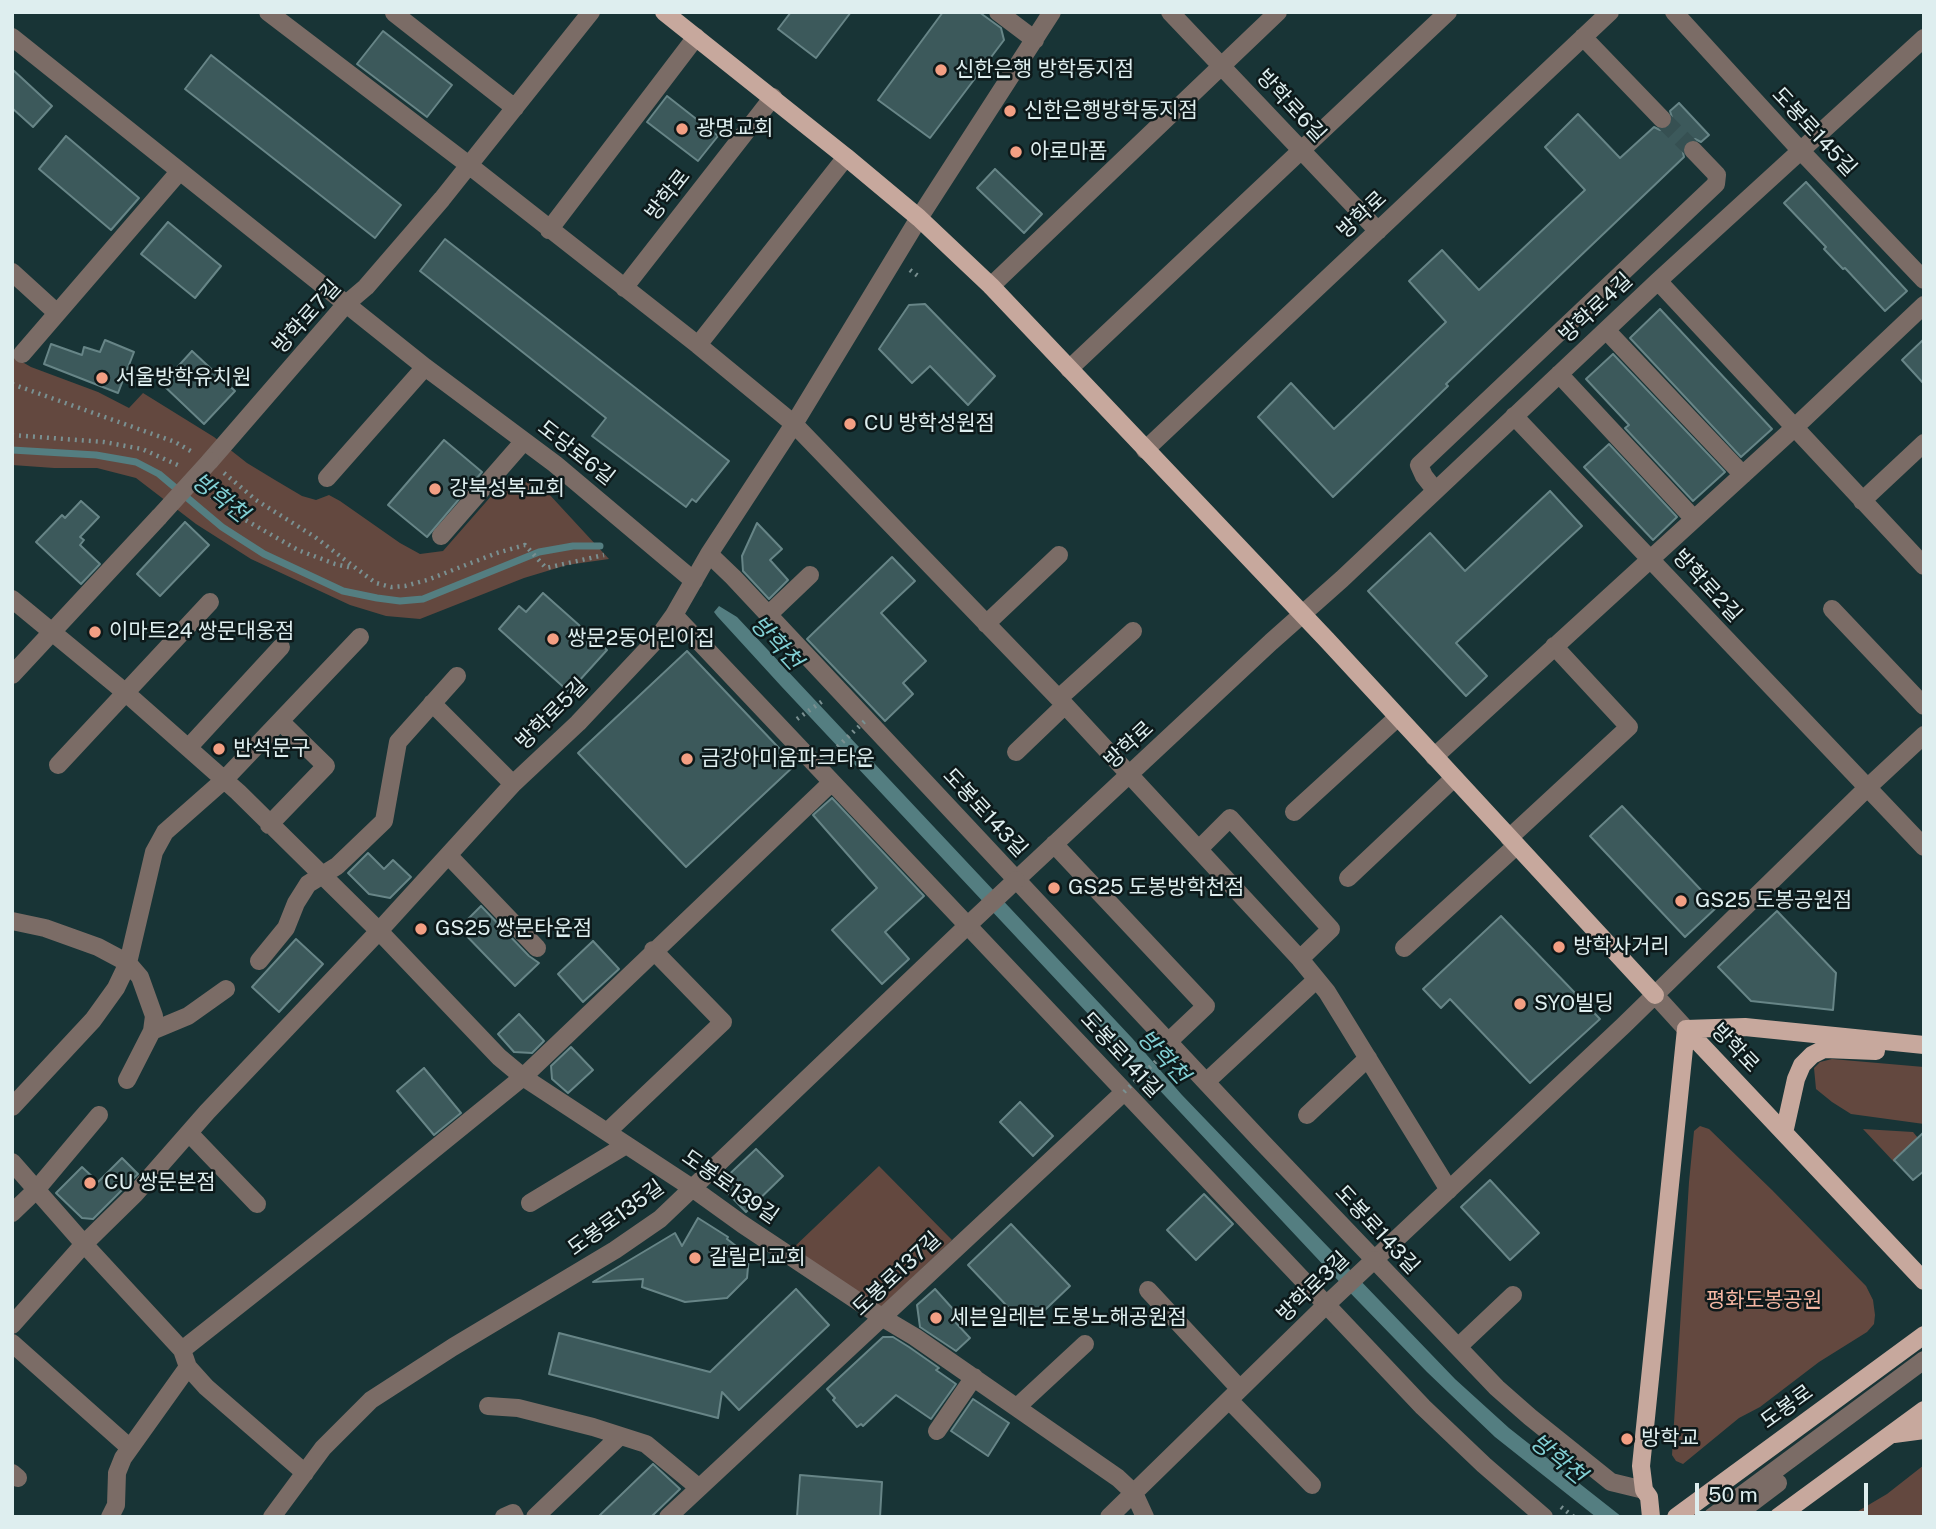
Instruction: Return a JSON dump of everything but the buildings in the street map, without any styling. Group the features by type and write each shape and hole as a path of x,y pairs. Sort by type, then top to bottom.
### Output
{"main road":[{"name":"방학로","path":"664,12 773,97 919,218 991,286 1303,614 1655,995"},
{"path":"1651,1517 1641,1466 1686,1029 1745,1027 1924,1045"},
{"name":"방학로","path":"1686,1029 1924,1281"},
{"path":"1784,1133 1796,1079 1802,1065 1812,1055 1824,1049 1836,1049 1924,1056"},
{"name":"도봉로","path":"1676,1517 1924,1335"},
{"path":"1777,1517 1924,1410"},
{"path":"1891,1434 1924,1430"}],"street":[{"path":"268,12 470,166 794,424 1062,702 1300,959 1368,1058 1449,1190"},
{"name":"방학로7길","path":"12,675 210,461 346,304 366,287 470,166 591,12"},
{"path":"998,12 1035,40"},
{"path":"919,218 1052,12"},
{"name":"방학로6길","path":"1170,12 1378,232"},
{"path":"991,286 1278,12"},
{"path":"1069,369 1448,12"},
{"name":"방학로","path":"1145,450 1610,12"},
{"name":"도봉로145길","path":"1674,12 1924,280"},
{"path":"394,13 515,108"},
{"name":"도당로6길","path":"12,37 425,367 594,495 694,581"},
{"path":"549,230 696,37"},
{"path":"1583,37 1662,119"},
{"name":"방학로4길","path":"1303,614 1800,150 1924,38"},
{"name":"방학로","path":"624,288 773,97"},
{"path":"1435,490 1424,477 1419,465 1716,184 1717,176 1693,150"},
{"path":"698,345 846,157"},
{"path":"22,354 179,172"},
{"name":"방학로5길","path":"12,1325 84,1244 135,1194 513,784 578,723 656,640 794,424 919,218"},
{"path":"12,272 57,313"},
{"path":"1658,282 1924,566"},
{"path":"1434,757 1794,428 1924,305"},
{"path":"1606,330 1742,475"},
{"path":"327,478 425,367"},
{"path":"1559,374 1694,519"},
{"name":"방학로2길","path":"1514,416 1924,847"},
{"path":"441,536 524,441"},
{"path":"1862,501 1924,443"},
{"name":"도봉로143길","path":"709,554 1458,1347 1530,1418 1611,1482 1644,1490"},
{"path":"986,624 1059,555"},
{"path":"768,615 810,575"},
{"name":"도봉로139길","path":"12,599 126,693 224,780 379,931 499,1057 523,1077 883,1318 915,1336 1118,1478 1133,1493 1145,1517"},
{"path":"58,765 210,602"},
{"path":"1832,609 1924,706"},
{"name":"방학로","path":"1016,880 1303,614"},
{"name":"도봉로141길","path":"674,615 1423,1407 1544,1517"},
{"path":"1016,752 1133,631"},
{"path":"12,1107 93,1020 116,988 128,963 158,842 165,832 224,780 360,637"},
{"path":"1404,948 1629,727 1554,646"},
{"path":"188,748 281,647"},
{"path":"259,961 286,928 296,903 308,884 337,866 384,821 398,742 457,676"},
{"path":"432,704 513,784"},
{"path":"1294,813 1398,717"},
{"path":"269,825 326,766 280,721"},
{"path":"1655,995 1924,735"},
{"path":"1348,878 1454,778"},
{"path":"182,1350 523,1077 832,782"},
{"path":"1199,849 1230,818 1331,929 1300,959"},
{"name":"도봉로143길","path":"1054,844 1206,1006 1170,1044"},
{"path":"449,856 537,948"},
{"name":"도봉로135길","path":"272,1517 323,1448 371,1399 463,1340 615,1250 660,1219 1016,880"},
{"path":"12,920 45,928 98,947 128,963 140,977 154,1016 152,1031 127,1080"},
{"path":"607,1132 723,1022 653,950"},
{"path":"1206,1082 1316,979"},
{"path":"152,1031 188,1016 226,989"},
{"name":"방학로","path":"1655,995 1686,1029"},
{"name":"방학로3길","path":"1109,1517 1326,1305 1655,995"},
{"path":"1307,1115 1368,1058"},
{"name":"도봉로137길","path":"668,1517 1124,1092"},
{"path":"12,1213 36,1190 99,1115"},
{"path":"189,1133 257,1204"},
{"path":"530,1203 626,1145"},
{"path":"12,1162 182,1350 188,1367 206,1387 306,1473"},
{"path":"1148,1290 1312,1485"},
{"path":"1458,1347 1513,1296"},
{"path":"12,1343 130,1448"},
{"path":"1017,1407 1085,1345"},
{"path":"1712,1517 1924,1360"},
{"path":"110,1517 116,1505 117,1473 130,1448 188,1367"},
{"path":"1733,1517 1924,1375"},
{"path":"937,1431 974,1377"},
{"path":"488,1406 518,1408 646,1444 698,1487"},
{"path":"535,1517 620,1436"},
{"path":"504,1517 513,1513 515,1517"}],"path":[{"path":"910,270 918,276"},
{"path":"12,384 175,442 210,461 256,500 315,537 376,583 391,587 405,586 525,545 547,568 604,555"},
{"path":"802,715 822,702"},
{"path":"817,766 866,720"},
{"path":"1124,1092 1170,1044"}],"green space":[{"path":"12,356 31,367 98,392 129,408 143,393 214,437 247,463 302,496 316,500 329,495 420,554 443,551 493,494 514,481 533,483 548,493 609,559 567,565 524,578 420,619 386,616 350,605 251,559 196,524 136,478 97,468 12,465"},
{"path":"1832,1059 1924,1067 1924,1124 1851,1114 1832,1102 1816,1089 1814,1068 1820,1062"},
{"name":"평화도봉공원","path":"1700,1126 1709,1129 1866,1286 1873,1300 1875,1315 1874,1324 1867,1332 1819,1362 1760,1407 1739,1418 1683,1464 1676,1461 1672,1455 1689,1182 1694,1131"},
{"path":"1863,1129 1913,1132 1918,1138 1894,1162"},
{"path":"879,1166 952,1240 880,1308 792,1249"},
{"path":"1924,1465 1924,1517 1848,1517 1887,1494"}],"water":[{"path":"719,606 737,617 1132,1038 1182,1095 1455,1379 1509,1428 1622,1517 1596,1517 1495,1437 1427,1372 1328,1270 781,686 717,616 714,612"}],"waterway":[{"name":"방학천","path":"12,450 96,455 136,462 159,474 222,527 264,554 343,591 377,598 400,601 423,599 539,552 573,546 600,546"}],"tunnel":[{"path":"1662,119 1693,150"}],"place":[{"name":"신한은행 방학동지점","path":"941,70"},
{"name":"신한은행방학동지점","path":"1010,111"},
{"name":"광명교회","path":"682,129"},
{"name":"아로마폼","path":"1016,152"},
{"name":"서울방학유치원","path":"102,378"},
{"name":"CU 방학성원점","path":"850,424"},
{"name":"강북성복교회","path":"435,489"},
{"name":"이마트24 쌍문대웅점","path":"95,632"},
{"name":"쌍문2동어린이집","path":"553,639"},
{"name":"반석문구","path":"219,749"},
{"name":"금강아미움파크타운","path":"687,759"},
{"name":"GS25 도봉방학천점","path":"1054,888"},
{"name":"GS25 도봉공원점","path":"1681,901"},
{"name":"GS25 쌍문타운점","path":"421,929"},
{"name":"방학사거리","path":"1559,947"},
{"name":"SYO빌딩","path":"1520,1004"},
{"name":"CU 쌍문본점","path":"90,1183"},
{"name":"갈릴리교회","path":"695,1258"},
{"name":"세븐일레븐 도봉노해공원점","path":"936,1318"},
{"name":"방학교","path":"1627,1439"}]}
